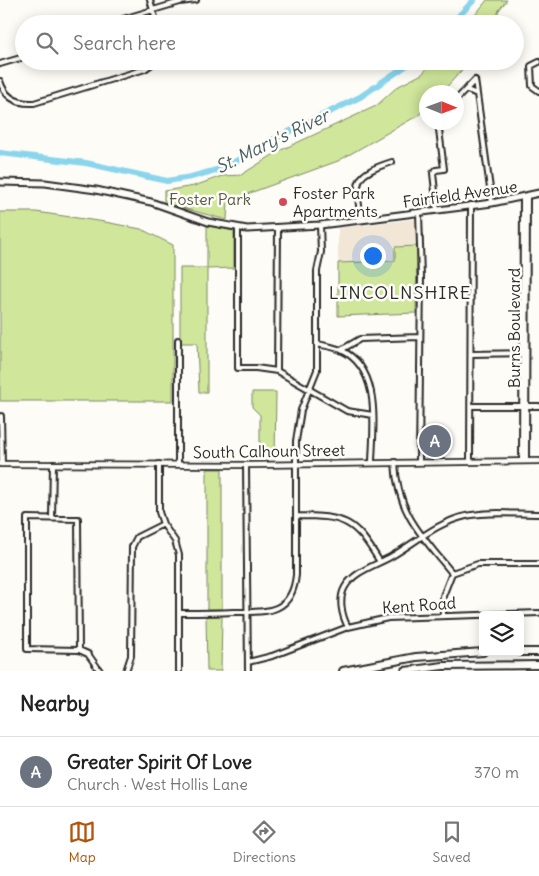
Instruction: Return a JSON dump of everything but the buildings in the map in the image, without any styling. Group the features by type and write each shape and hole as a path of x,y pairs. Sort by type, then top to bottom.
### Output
{"highway":[{"path":"343,671 416,657 479,652"},
{"path":"524,652 539,652"},
{"path":"405,671 444,666 539,665"}],"main road":[{"name":"Fairfield Avenue","path":"0,182 66,186 124,195 151,202 208,222 238,228 320,225 418,213 525,197 539,193"}],"street":[{"path":"150,0 155,15"},
{"path":"134,15 196,0"},
{"path":"0,64 15,60"},
{"path":"539,62 531,66 531,73 532,86 539,91"},
{"path":"0,81 10,98 27,103 39,102 143,70"},
{"path":"464,93 475,80 492,202"},
{"path":"467,90 477,94"},
{"path":"437,210 433,174 434,170 444,169 439,130"},
{"path":"361,220 357,191 360,179 367,171 392,162"},
{"name":"Burns Boulevard","path":"524,461 525,197"},
{"path":"470,461 471,205"},
{"path":"418,213 419,462"},
{"path":"180,613 264,613 281,606 291,595 296,575 298,425 301,410 317,370 317,271 321,252 320,225"},
{"path":"238,228 238,368 277,371 347,411 373,415"},
{"path":"277,371 278,228"},
{"path":"342,350 360,338 419,337"},
{"path":"178,340 178,464"},
{"path":"318,344 342,350 366,377 372,395 372,462"},
{"path":"470,354 524,353"},
{"path":"471,406 539,406"},
{"path":"1,416 1,464"},
{"name":"South Calhoun Street","path":"1,464 246,465 539,461"},
{"path":"395,462 400,499 409,518 452,573"},
{"path":"52,518 53,464"},
{"path":"159,464 159,512 163,524 175,541 179,555 179,671"},
{"path":"246,465 248,671"},
{"path":"348,627 341,607 343,589 349,580 359,573 441,525 466,516 539,514"},
{"path":"296,516 332,516 348,523 365,539 380,562"},
{"path":"79,650 78,519 27,518 27,649 79,650 88,654 100,671"},
{"path":"126,671 131,656 132,547 137,537 163,524"},
{"path":"452,573 478,564 539,564"},
{"path":"443,615 444,596 452,573"},
{"name":"Kent Road","path":"248,662 272,656 348,627 388,618 539,613"}],"shaded area":[{"path":"415,219 417,246 395,247 395,261 338,263 338,228"}],"green space":[{"path":"487,0 507,0 497,15 475,15"},
{"name":"Foster Park","path":"426,70 462,70 448,85 419,85 419,114 338,161 228,201 227,220 164,203 164,191 194,186 222,176 241,175 279,151 376,106 397,87 422,74"},
{"path":"0,212 36,212 105,222 141,229 173,245 173,401 0,401"},
{"path":"207,225 234,231 234,268 207,269 207,392 199,392 197,343 180,343 180,268 207,268"},
{"path":"417,246 416,313 338,316 338,263 395,261 395,247"},
{"path":"252,392 276,392 275,458 260,458 260,415 252,407"},
{"path":"207,469 222,469 222,609 207,609"},
{"path":"206,616 222,616 221,671 207,671"}],"waterway":[{"name":"St. Mary's River","path":"460,15 474,0"},
{"name":"St. Mary's River","path":"0,153 86,163 167,181 191,177 224,168 268,142 360,97 400,70"}],"place":[{"name":"Foster Park Apartments","path":"283,202"},
{"name":"Greater Spirit Of Love","path":"435,441"}],"district":[{"name":"LINCOLNSHIRE","path":"400,292"}]}
